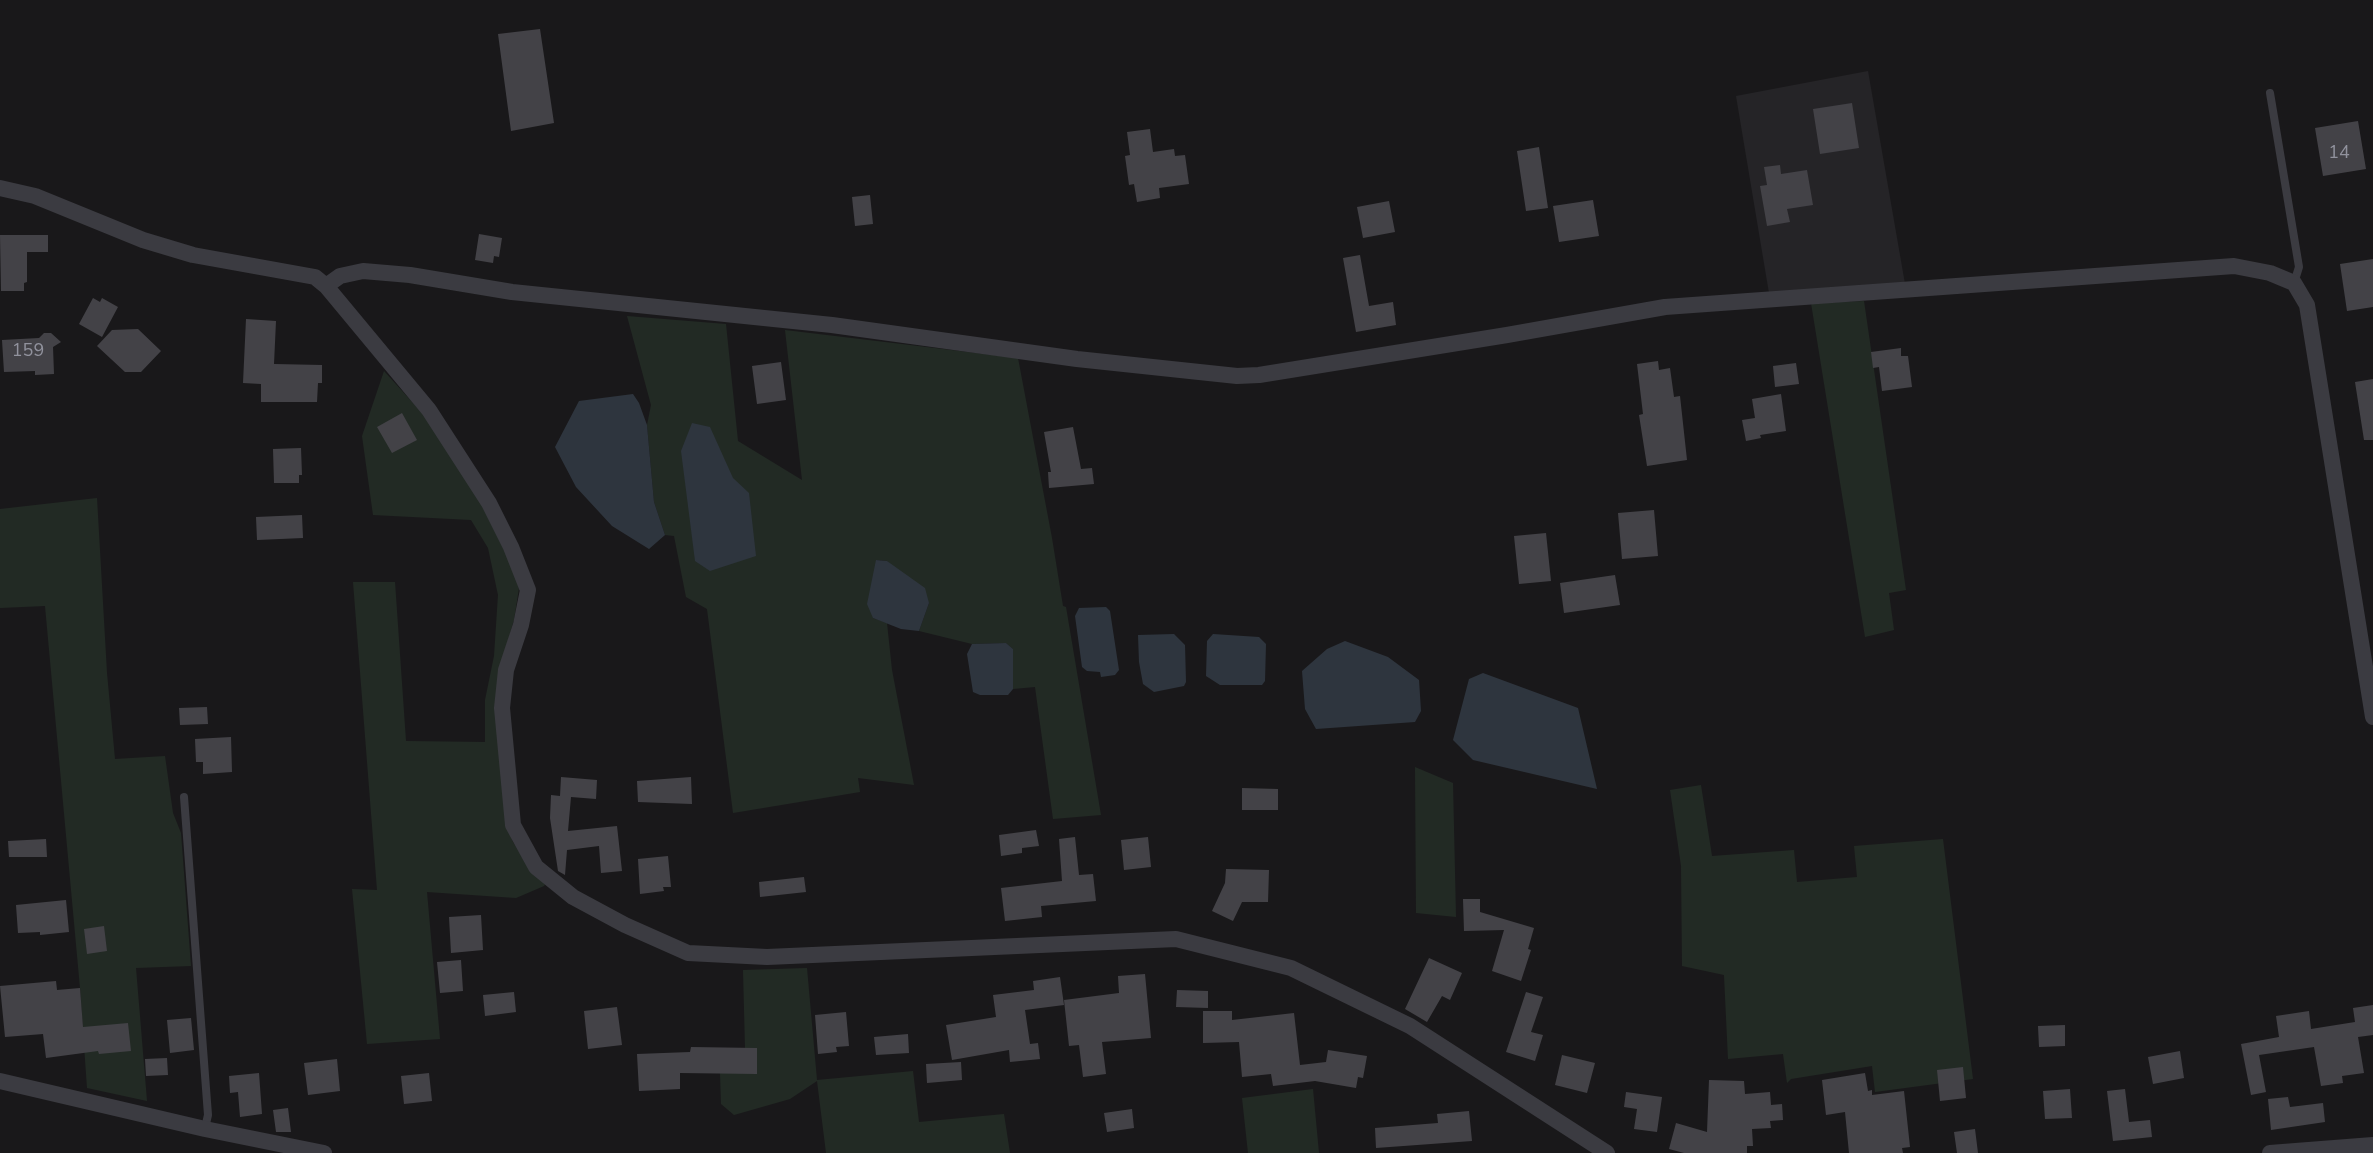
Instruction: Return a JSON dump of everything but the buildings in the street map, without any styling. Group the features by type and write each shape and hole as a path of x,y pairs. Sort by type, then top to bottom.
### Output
{"street":[{"path":"0,188 35,196 143,240 193,255 315,277 326,286 429,410 489,503 528,590 521,625 506,670 502,708 513,825 536,867 573,897 625,925 688,953 767,957 1176,939 1291,968 1410,1026 1607,1153"},
{"path":"326,286 340,276 363,271 410,275 512,292 832,325 1077,359 1237,376 1491,338 1665,307 2234,266 2270,273 2294,283 2307,305 2373,717"},
{"path":"0,1081 324,1153"},
{"path":"2270,1153 2373,1145"}],"lane":[{"path":"2270,93 2299,267 2294,283"},
{"path":"184,797 208,1115 205,1129"}],"shaded area":[{"path":"1868,71 1905,284 1769,293 1736,96"},
{"path":"1864,301 1906,590 1889,593 1894,630 1865,637 1811,303"},
{"path":"627,316 726,324 738,441 802,480 785,330 1018,358 1063,606 1066,607 1101,815 1053,819 1035,687 1013,689 1013,649 1006,643 972,644 919,631 929,603 887,561 877,560 873,618 887,623 892,670 914,785 858,778 860,792 733,813 707,609 686,597 674,536 665,535 654,502 647,425 651,405"},
{"path":"384,371 424,415 507,548 519,588 514,620 500,667 506,822 513,842 529,867 546,883 516,898 427,892 440,1039 367,1044 352,889 377,890 353,582 395,582 406,741 485,742 485,700 494,656 498,595 488,548 471,520 373,515 362,436"},
{"path":"633,394 647,425 654,502 665,535 649,549 612,526 576,487 555,447 579,401"},
{"path":"692,423 710,427 733,478 749,493 756,556 710,571 695,561 681,451"},
{"path":"97,498 115,759 165,756 173,813 181,833 191,966 136,968 147,1101 87,1088 45,606 0,608 0,509"},
{"path":"876,560 887,561 925,588 929,603 919,631 901,629 873,618 867,604"},
{"path":"1106,607 1110,611 1119,670 1115,675 1101,677 1100,672 1087,671 1082,667 1075,616 1079,608"},
{"path":"1174,634 1185,645 1186,682 1184,686 1154,692 1143,684 1138,635"},
{"path":"1213,634 1259,637 1266,644 1265,681 1262,685 1220,685 1206,676 1207,641"},
{"path":"1345,641 1388,657 1419,680 1421,711 1415,722 1316,729 1305,709 1302,671 1327,649"},
{"path":"1006,643 1013,649 1013,689 1008,695 973,692 967,654 972,644"},
{"path":"1483,673 1578,708 1597,789 1473,760 1453,740 1469,679"},
{"path":"1415,767 1453,783 1456,917 1416,913"},
{"path":"1701,785 1712,856 1794,850 1797,882 1857,877 1854,846 1943,839 1973,1079 1875,1092 1872,1066 1791,1079 1787,1083 1783,1054 1728,1059 1724,975 1682,966 1681,866 1670,790"},
{"path":"807,968 817,1080 913,1071 919,1122 1004,1114 1010,1153 826,1153 817,1081 790,1099 734,1115 721,1104 720,1073 757,1073 757,1048 745,1048 743,970"},
{"path":"1313,1089 1319,1153 1248,1153 1242,1098"}]}
